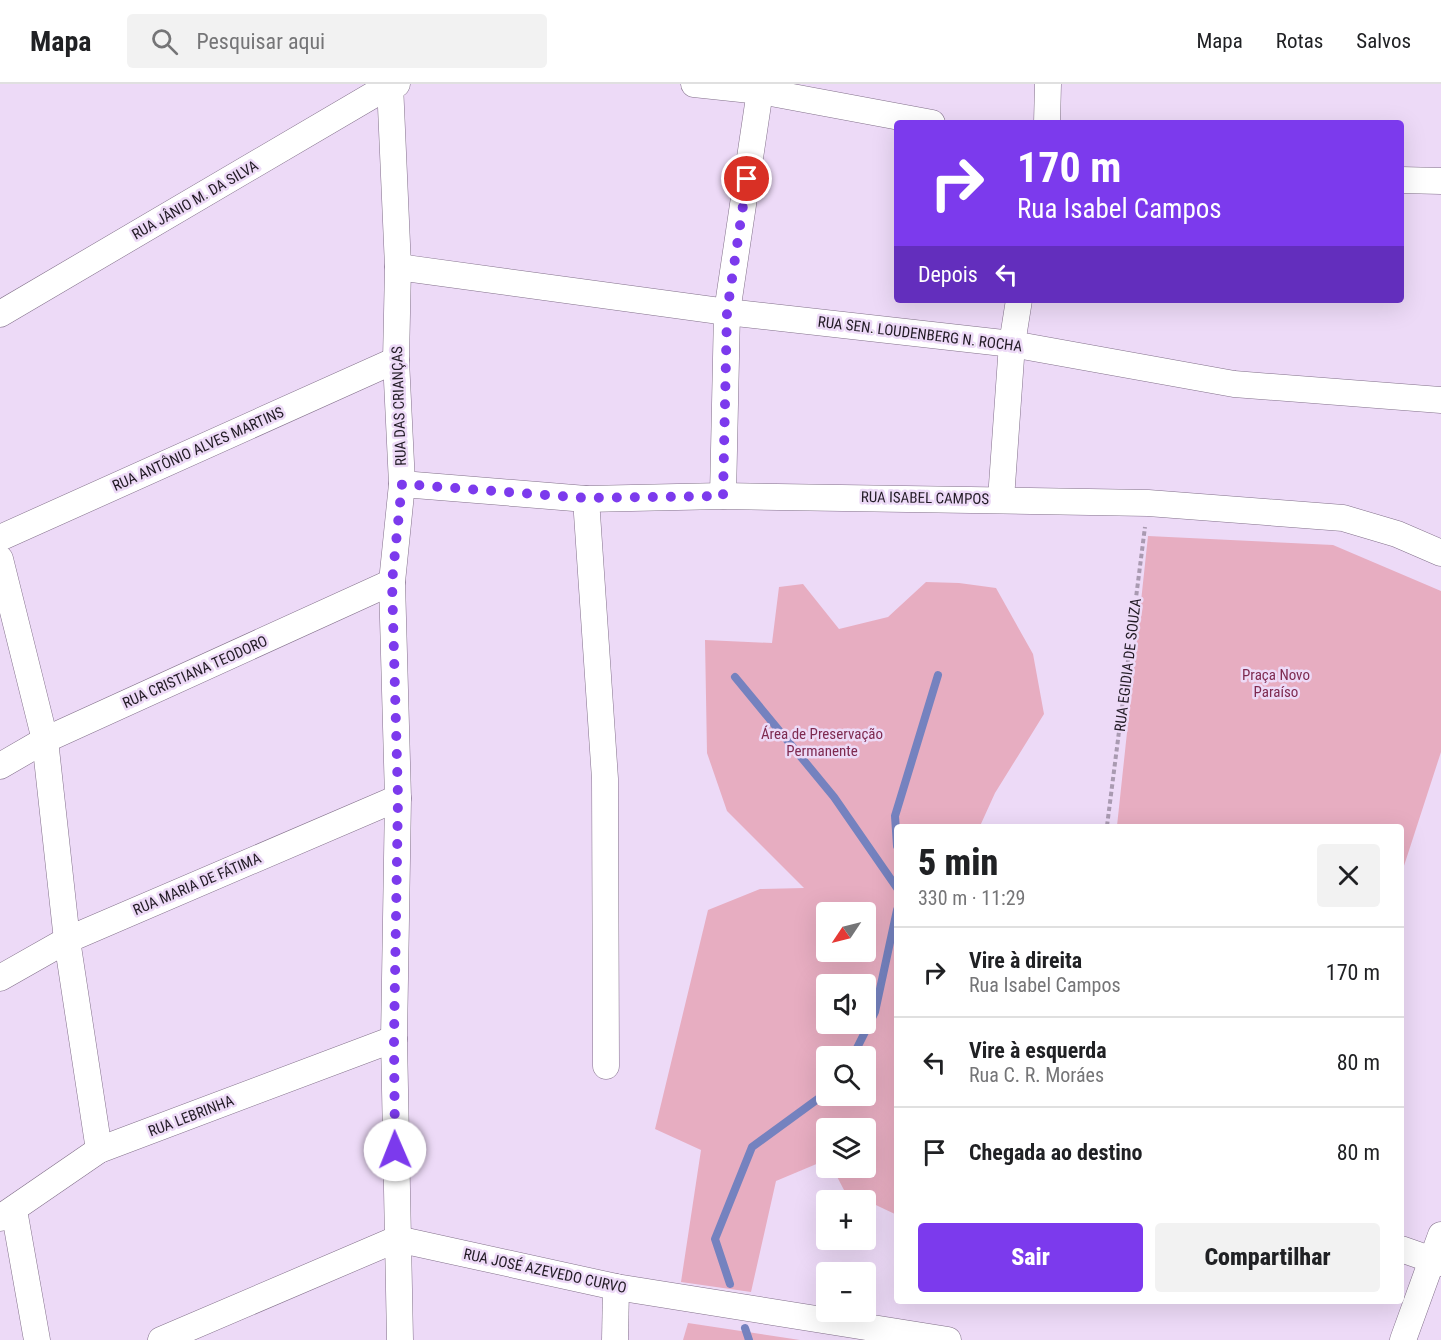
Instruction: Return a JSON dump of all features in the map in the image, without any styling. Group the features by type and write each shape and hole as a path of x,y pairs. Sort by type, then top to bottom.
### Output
{"street":[{"name":"RUA DAS CRIANÇAS","path":"392,84 398,267 396,360 402,484 392,582 398,798 394,1039 400,1340"},
{"name":"RUA JÂNIO M. DA SILVA","path":"0,314 392,84"},
{"path":"694,84 761,88 917,120"},
{"path":"1047,120 1048,84"},
{"path":"723,496 727,312 761,88"},
{"path":"1404,180 1441,181"},
{"name":"RUA SEN. LOUDENBERG N. ROCHA","path":"398,267 727,312 1012,344 1234,384 1441,400"},
{"path":"1001,499 1012,344 1019,303"},
{"name":"RUA ANTÔNIO ALVES MARTINS","path":"0,538 396,360"},
{"name":"RUA ISABEL CAMPOS","path":"402,484 586,498 723,496 1148,503 1343,518 1397,534 1441,553"},
{"path":"586,498 605,779 606,1066"},
{"path":"0,559 45,740 67,940 99,1150"},
{"name":"RUA CRISTIANA TEODORO","path":"0,766 45,740 392,582"},
{"name":"RUA MARIA DE FÁTIMA","path":"0,978 67,940 398,798"},
{"name":"RUA LEBRINHA","path":"7,1214 99,1150 394,1039"},
{"path":"7,1214 37,1340"},
{"path":"1402,1340 1436,1261 1441,1235"},
{"path":"161,1340 397,1239"},
{"name":"RUA JOSÉ AZEVEDO CURVO","path":"397,1239 616,1287 948,1340"},
{"path":"1404,1250 1436,1261"},
{"path":"615,1340 616,1287"}],"path":[{"name":"RUA EGIDIA DE SOUZA","path":"1107,824 1148,503"}],"green space":[{"name":"Praça Novo Paraíso","path":"1148,536 1333,545 1441,591 1441,752 1404,866 1404,824 1117,824"},
{"name":"Área de Preservação Permanente","path":"926,582 959,583 996,588 1033,654 1044,714 995,793 981,824 894,824 894,1214 876,1205 876,1190 844,1190 838,1178 876,1178 876,1118 816,1118 816,1164 776,1181 751,1292 681,1282 701,1150 655,1129 708,910 760,889 804,888 727,811 707,753 705,640 772,643 779,587 803,584 839,629 888,617"},
{"path":"688,1323 800,1340 683,1340"}],"waterway":[{"path":"896,824 895,816 938,675"},
{"path":"735,677 834,797 894,884"},
{"path":"858,1046 875,1012 894,924"},
{"path":"730,1284 715,1239 752,1147 816,1100"},
{"path":"745,1328 749,1340"}],"route":[{"path":"395,1150 394,1039 398,798 392,582 402,484 586,498 723,496 727,312 747,179"}]}
